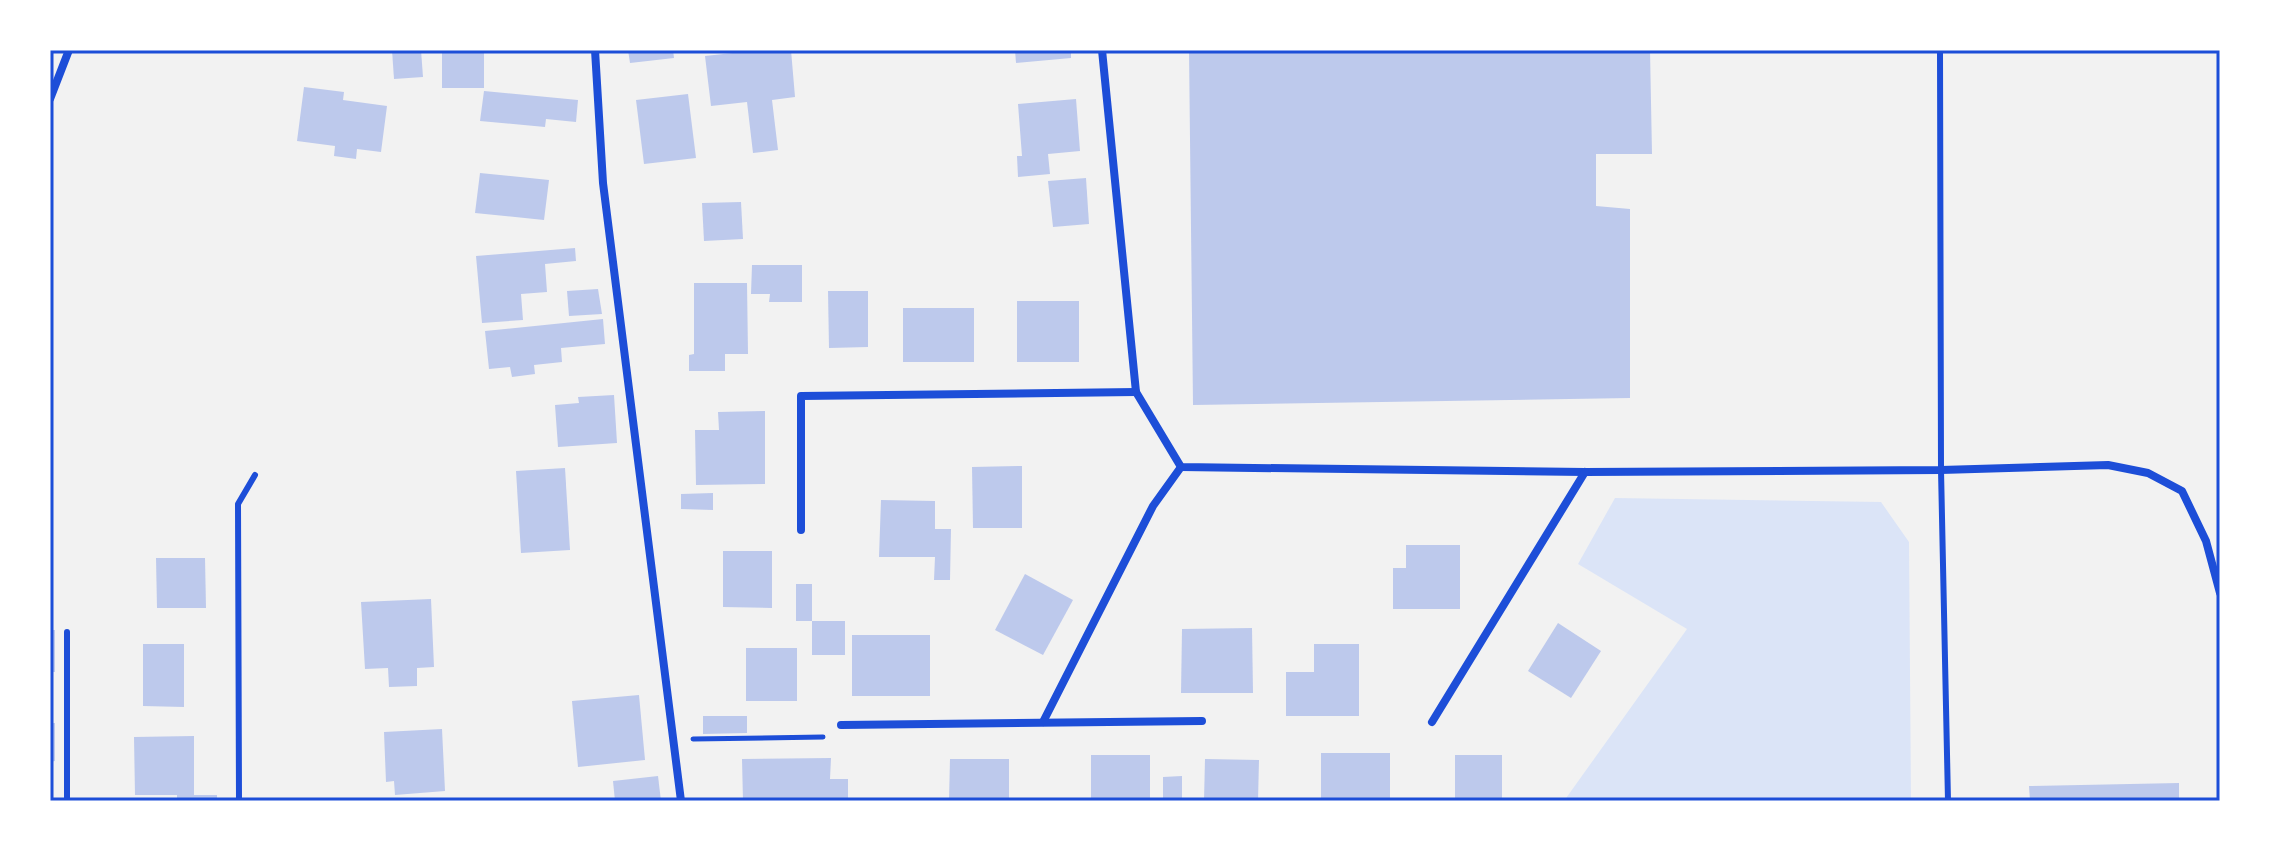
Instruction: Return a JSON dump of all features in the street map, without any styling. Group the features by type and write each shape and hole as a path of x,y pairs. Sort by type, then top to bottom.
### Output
{"street":[{"path":"50,99 69,50"},
{"path":"595,50 603,183 681,801"},
{"path":"1102,50 1136,392 1181,467"},
{"path":"801,530 801,396 1136,392"},
{"path":"1181,467 1585,472 1941,470 2108,465 2148,473 2182,491 2206,541 2220,593"},
{"path":"1043,722 1153,506 1181,467"},
{"path":"1432,722 1585,472"},
{"path":"841,725 1202,721"}],"lane":[{"path":"1940,50 1941,470 1948,801"},
{"path":"239,801 238,504 255,475"},
{"path":"67,632 67,801"}],"path":[{"path":"672,739 824,737 841,725"}],"shaded area":[{"path":"1615,498 1881,502 1909,542 1911,801 1564,801 1687,629 1578,564"}],"building":[{"path":"392,50 421,50 423,77 394,79"},
{"path":"628,50 673,50 674,58 630,63"},
{"path":"791,50 795,97 772,100 778,150 753,153 747,102 711,106 705,56"},
{"path":"1015,50 1071,50 1071,58 1016,63"},
{"path":"1189,50 1650,50 1652,154 1596,154 1596,206 1630,209 1630,398 1193,405"},
{"path":"442,51 484,51 484,88 442,88"},
{"path":"304,87 344,92 343,100 387,106 381,152 357,149 356,159 334,156 335,146 297,141"},
{"path":"484,91 578,100 576,122 546,119 545,127 480,121"},
{"path":"688,94 696,158 644,164 636,100"},
{"path":"1076,99 1080,151 1048,154 1050,174 1018,177 1017,156 1022,156 1018,104"},
{"path":"480,173 549,180 544,220 475,213"},
{"path":"1086,178 1089,224 1053,227 1048,181"},
{"path":"741,202 743,239 704,241 702,203"},
{"path":"575,248 576,261 545,264 547,292 521,294 523,320 482,323 476,256"},
{"path":"752,265 802,265 802,302 769,302 770,294 751,294"},
{"path":"694,283 747,283 748,354 725,354 725,371 689,371 689,355 694,354"},
{"path":"598,289 602,314 569,316 567,291"},
{"path":"828,291 868,291 868,347 829,348"},
{"path":"1017,301 1079,301 1079,362 1017,362"},
{"path":"903,308 974,308 974,362 903,362"},
{"path":"603,319 605,344 561,348 562,362 534,365 535,374 512,377 510,367 489,369 485,331"},
{"path":"614,395 617,443 558,447 555,405 579,403 578,397"},
{"path":"765,411 765,484 696,485 695,430 719,430 718,412"},
{"path":"1022,466 1022,528 973,528 972,467"},
{"path":"565,468 570,550 521,553 516,471"},
{"path":"713,493 713,510 681,509 681,494"},
{"path":"881,500 935,501 935,529 951,529 950,580 934,580 935,557 879,557"},
{"path":"1406,545 1460,545 1460,609 1393,609 1393,568 1406,568"},
{"path":"723,551 772,551 772,608 723,607"},
{"path":"156,558 205,558 206,608 157,608"},
{"path":"1025,574 1073,600 1043,655 995,630"},
{"path":"796,584 812,584 812,621 796,621"},
{"path":"431,599 434,667 417,668 417,686 389,687 388,668 365,669 361,602"},
{"path":"812,621 845,621 845,655 812,655"},
{"path":"1558,623 1601,651 1571,698 1528,671"},
{"path":"1252,628 1253,693 1181,693 1182,629"},
{"path":"50,630 55,630 55,672 50,672"},
{"path":"852,635 930,635 930,696 852,696"},
{"path":"143,644 184,644 184,707 143,706"},
{"path":"1314,644 1359,644 1359,716 1286,716 1286,672 1314,672"},
{"path":"746,648 797,648 797,701 746,701"},
{"path":"639,695 645,760 578,767 572,701"},
{"path":"703,716 747,716 747,733 703,734"},
{"path":"50,723 55,723 55,761 50,762"},
{"path":"442,729 445,791 395,795 394,781 386,782 384,732"},
{"path":"194,736 194,795 217,795 217,801 177,801 177,795 135,795 134,737"},
{"path":"1321,753 1390,753 1390,801 1321,801"},
{"path":"1091,755 1150,755 1150,801 1091,801"},
{"path":"1455,755 1502,755 1502,799 1455,799"},
{"path":"831,758 830,779 848,779 848,801 743,801 742,759"},
{"path":"950,759 1009,759 1009,801 949,801"},
{"path":"1205,759 1259,760 1258,801 1204,801"},
{"path":"658,776 661,801 615,801 613,781"},
{"path":"1182,776 1182,801 1163,801 1163,777"},
{"path":"2179,783 2179,801 2030,801 2029,786"}]}
